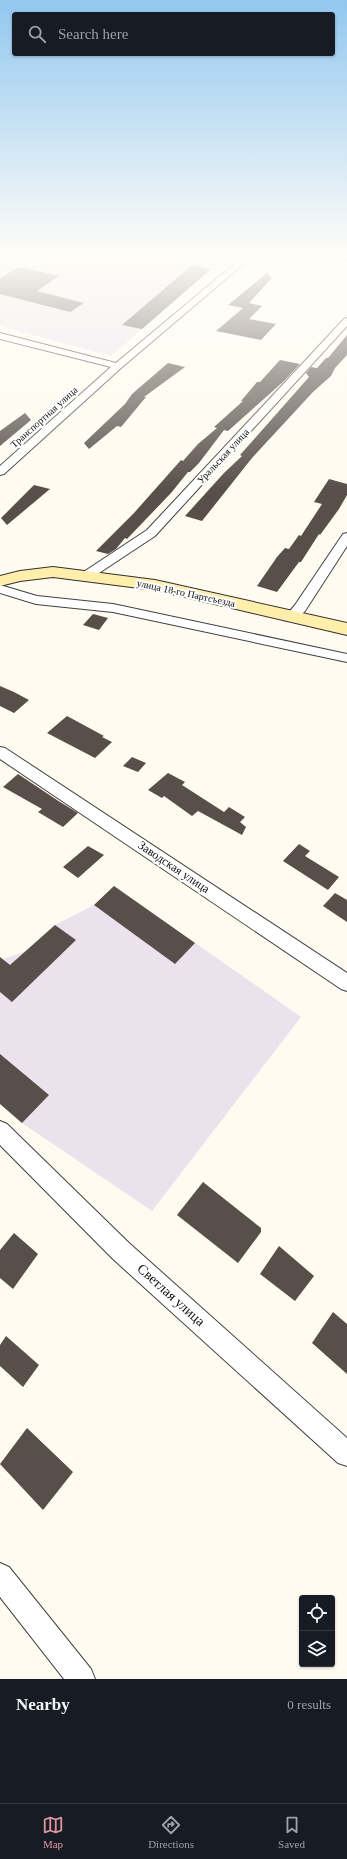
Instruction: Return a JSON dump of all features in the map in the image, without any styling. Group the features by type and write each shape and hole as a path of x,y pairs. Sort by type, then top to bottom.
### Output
{"main road":[{"name":"улица 18-го Партсъезда","path":"0,574 15,570 52,566 92,572 295,612 347,618"},
{"name":"улица 18-го Партсъезда","path":"0,581 20,576 53,572 92,572"},
{"name":"улица 18-го Партсъезда","path":"295,612 347,629"}],"street":[{"name":"Транспортная улица","path":"0,472 118,366 157,333"},
{"name":"Уральская улица","path":"92,572 151,533 336,333"},
{"path":"0,336 118,366"},
{"path":"295,612 347,537"},
{"path":"0,589 36,600 113,608 347,658"},
{"name":"Заводская улица","path":"0,752 347,983"},
{"name":"Светлая улица","path":"0,1131 121,1251 347,1454"},
{"path":"0,1576 81,1679"}],"shaded area":[{"path":"27,333 137,333 111,356"},
{"path":"114,886 301,1017 152,1211 22,1123 0,1104 0,962 3,959 26,951 55,925 94,905"}],"building":[{"path":"228,333 267,333 261,340"},
{"path":"347,335 347,355 335,368 331,376 313,392 252,458 202,521 185,516 224,473 242,456 240,455 309,377 306,373 311,367 317,368 326,358 328,358"},
{"path":"280,360 300,364 284,381 228,431 224,430 199,463 190,472 188,472 171,493 127,539 125,538 116,549 108,554 96,551 134,513 181,460 183,461 198,444 217,428 214,427 243,401 241,401 257,382 260,382"},
{"path":"168,363 185,367 144,397 146,397 121,427 117,426 89,449 84,443 125,404 132,394"},
{"path":"25,413 31,420 0,446 0,431"},
{"path":"329,479 347,484 347,495 339,509 320,535 319,534 301,562 299,562 277,592 257,586 277,557 285,548 289,549 299,535 301,536 322,504 314,502"},
{"path":"34,485 50,489 7,525 1,518"},
{"path":"93,614 108,618 99,630 83,625"},
{"path":"0,686 29,700 14,713 0,706"},
{"path":"67,716 112,742 95,758 47,733"},
{"path":"132,757 146,763 138,772 123,766"},
{"path":"168,773 185,782 182,785 224,812 229,807 245,817 240,822 246,827 242,835 198,811 192,816 164,796 162,798 148,790"},
{"path":"18,774 78,813 63,827 38,812 42,809 3,787"},
{"path":"299,844 310,851 305,856 339,877 328,890 283,861"},
{"path":"88,846 104,855 78,878 63,867"},
{"path":"114,886 195,943 175,964 94,905"},
{"path":"335,893 347,900 347,922 323,906"},
{"path":"55,925 76,940 12,1002 0,992 0,957 10,965"},
{"path":"0,1054 49,1095 22,1123 0,1104"},
{"path":"203,1182 261,1228 261,1232 238,1263 177,1215"},
{"path":"14,1233 38,1254 13,1289 0,1278 0,1250"},
{"path":"279,1246 314,1276 295,1301 260,1274"},
{"path":"333,1312 347,1324 347,1374 312,1343"},
{"path":"6,1336 39,1365 23,1387 0,1366 0,1345"},
{"path":"27,1428 73,1472 43,1510 0,1464"}]}
